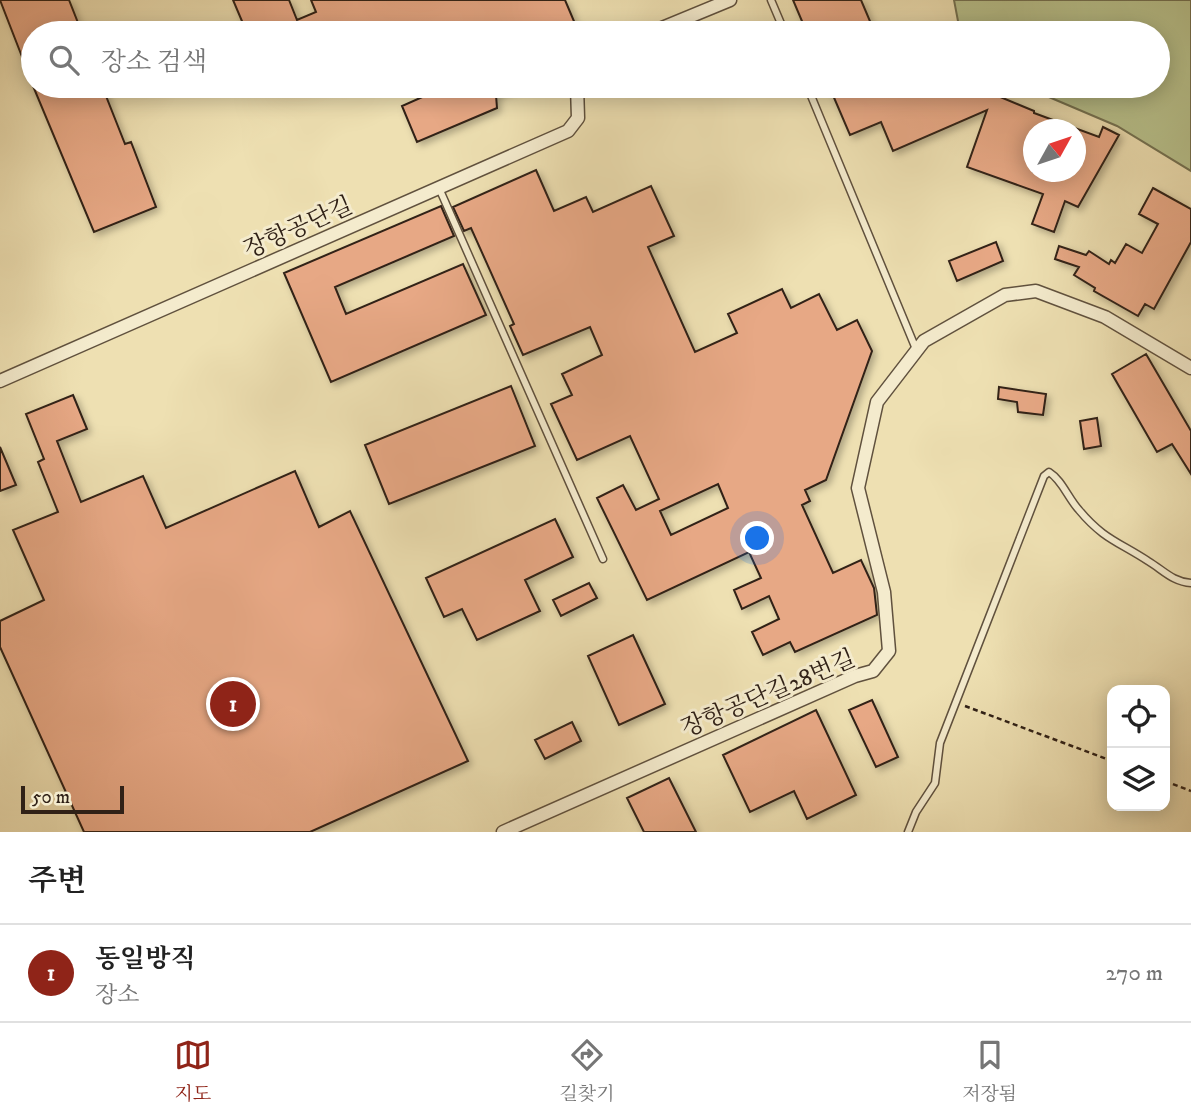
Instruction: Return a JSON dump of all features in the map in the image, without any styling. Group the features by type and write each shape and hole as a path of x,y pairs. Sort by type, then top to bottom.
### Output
{"street":[{"path":"679,21 730,0"},
{"name":"장항공단길","path":"0,381 568,131 578,118 577,98"},
{"name":"장항공단길28번길","path":"503,832 842,681 873,671 889,651 888,620 884,592 858,488 877,402 924,341 1005,295 1037,291 1105,317 1191,368"}],"lane":[{"path":"771,0 780,21"},
{"path":"812,98 916,350"},
{"path":"439,188 603,559"},
{"path":"908,832 916,812 935,783 940,743 1044,476 1049,472 1057,477 1062,489 1102,535 1150,561 1168,576 1191,583"}],"path":[{"path":"956,702 1107,759"},
{"path":"1170,783 1191,791"}],"green space":[{"path":"954,0 1191,0 1191,171 1117,126 1051,98 1170,98 1170,21 958,21"}],"building":[{"path":"0,0 69,0 77,21 21,21 21,54"},
{"path":"233,0 289,0 297,20 316,12 311,0 565,0 574,21 242,21"},
{"path":"793,0 861,0 870,21 802,21"},
{"path":"38,98 107,98 125,144 131,142 156,207 94,232"},
{"path":"420,98 496,98 497,108 417,142 402,106"},
{"path":"834,98 1003,98 1034,111 1050,119 1023,119 1023,182 1086,182 1086,132 1099,137 1103,127 1119,135 1078,207 1065,201 1054,232 1032,224 1043,194 967,167 987,110 893,151 881,122 850,135"},
{"path":"536,170 554,211 586,197 593,212 651,186 674,236 648,247 695,352 737,333 728,314 782,289 791,308 819,294 837,330 857,320 872,351 826,480 805,490 810,501 802,505 833,573 861,560 874,588 877,615 795,652 790,642 763,655 752,632 779,619 769,596 742,609 734,590 761,578 749,552 647,600 597,498 623,485 636,510 659,499 630,436 577,460 551,404 572,395 562,374 602,355 590,327 523,355 510,326 514,324 471,228 464,231 453,207","holes":["718,484 728,508 671,535 660,511"]},
{"path":"1153,188 1191,209 1191,242 1154,309 1145,304 1138,316 1094,291 1095,288 1074,275 1079,267 1055,259 1059,246 1086,255 1089,251 1109,264 1111,260 1115,263 1126,244 1142,253 1158,224 1139,214"},
{"path":"441,206 454,236 335,287 346,314 463,264 486,315 331,382 284,273"},
{"path":"996,242 1003,261 957,281 949,261"},
{"path":"1146,354 1191,431 1191,474 1172,444 1157,452 1112,374"},
{"path":"511,386 535,446 389,504 365,445"},
{"path":"999,387 1046,394 1043,415 1018,412 1017,402 998,399"},
{"path":"73,395 87,429 57,441 81,502 143,476 166,528 295,471 319,527 350,511 468,761 310,832 84,832 0,647 0,621 44,600 13,530 58,512 38,462 44,459 26,414"},
{"path":"1097,418 1101,446 1084,449 1080,421"},
{"path":"0,447 16,485 0,491"},
{"path":"555,519 573,557 525,580 540,611 477,640 462,609 444,617 426,578"},
{"path":"589,583 597,598 561,616 553,600"},
{"path":"633,635 665,704 619,725 588,656"},
{"path":"872,700 898,757 876,767 849,710"},
{"path":"816,710 856,795 807,819 794,791 750,812 723,755"},
{"path":"572,722 581,741 545,759 535,740"},
{"path":"669,778 696,832 644,832 627,798"}],"place":[{"name":"동일방직","path":"233,704"}]}
